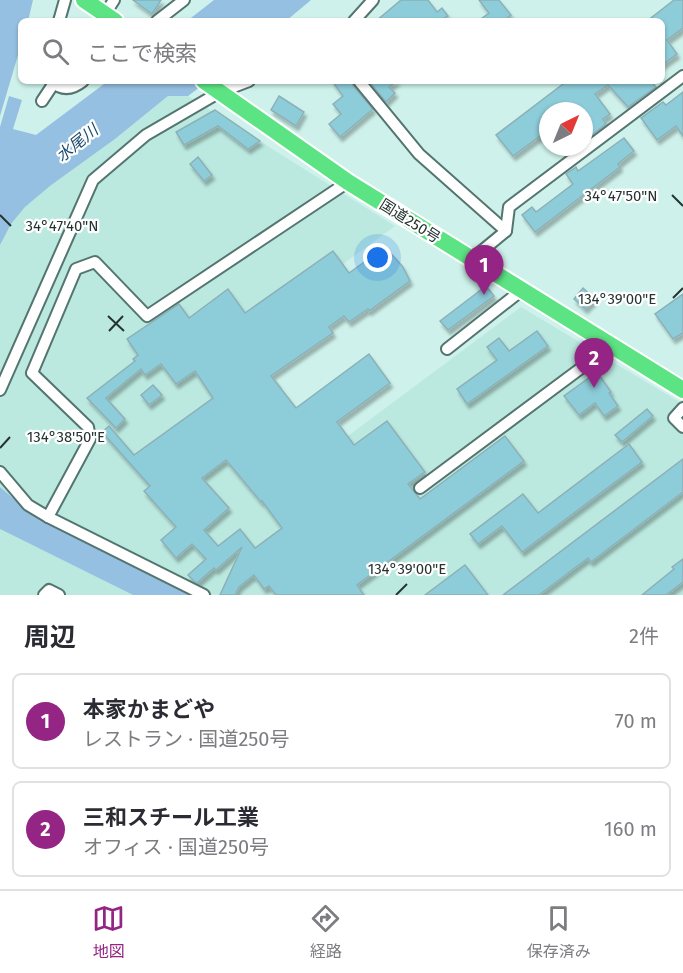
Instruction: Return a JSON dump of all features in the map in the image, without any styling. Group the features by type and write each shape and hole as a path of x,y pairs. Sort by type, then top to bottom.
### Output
{"highway":[{"path":"84,0 111,12"},
{"name":"国道250号","path":"208,84 348,182 683,390"}],"street":[{"path":"60,18 65,0"},
{"path":"161,18 184,0"},
{"path":"357,18 373,0"},
{"path":"472,259 506,231 509,207 683,76"},
{"path":"42,101 51,84"},
{"path":"55,84 64,89 78,84"},
{"path":"0,390 93,180 146,135 220,92 241,84"},
{"path":"361,84 418,154 506,231"},
{"path":"48,518 90,439 88,427 32,373 76,269 95,262 147,316 348,182"},
{"path":"447,349 522,290"},
{"path":"420,488 600,354 607,342"},
{"path":"683,408 674,417 683,427"},
{"path":"0,472 28,505 48,518 204,595"},
{"path":"44,595 49,590 59,595"}],"shaded area":[{"path":"168,96 188,96 395,226 242,338 283,388 225,431 274,491 521,307 683,404 683,595 198,595 32,514 0,487 0,245 2,240 25,207"},
{"path":"0,529 133,595 0,595"}],"water":[{"path":"0,0 33,0 29,18 18,18 18,55 0,116"},
{"path":"214,0 311,0 290,18 191,18"},
{"name":"水尾川","path":"104,84 204,84 188,96 168,96 115,139 50,186 25,207 11,224 0,245 0,127 9,96 22,100 13,129 36,135"},
{"path":"0,487 32,514 198,595 133,595 0,529"}],"building":[{"path":"133,0 161,0 152,14"},
{"path":"401,0 428,0 437,12 442,8 448,16 445,18 380,18"},
{"path":"479,0 499,0 511,15 507,18 482,18 489,13"},
{"path":"674,0 683,0 683,28 667,40 677,54 665,63 665,18 651,18"},
{"path":"334,84 353,84 373,109 340,137 329,124 341,114 333,104 343,96"},
{"path":"371,84 393,84 389,87 395,93 386,102"},
{"path":"563,84 654,84 656,87 628,107 608,85 595,94 610,114 603,119 606,124 593,134 593,102 539,102"},
{"path":"683,92 683,136 676,126 657,140 641,118 663,102 666,105"},
{"path":"279,96 304,112 296,126 271,110"},
{"path":"539,102 539,137 513,156 496,135"},
{"path":"215,110 260,141 248,149 218,126 184,145 176,132"},
{"path":"624,138 634,151 618,164 620,167 535,232 522,215 532,207 536,212 573,184 566,174 576,167 578,171"},
{"path":"198,157 212,175 204,181 190,164"},
{"path":"385,247 403,267 410,281 369,311 368,309 349,322 344,316 329,327 333,333 271,376 296,408 369,354 390,383 337,422 354,445 387,421 425,472 408,484 420,499 505,436 524,461 357,585 364,595 276,595 269,586 264,589 254,575 239,587 235,595 220,595 242,547 216,570 214,568 197,583 194,581 188,575 206,559 192,544 176,558 161,540 176,527 144,491 150,486 102,432 109,426 134,455 213,398 195,371 176,384 161,364 145,375 141,369 106,398 125,419 116,428 87,398 135,361 133,359 138,355 127,339 179,304 189,318 228,289 245,313 333,251 349,273","holes":["226,460 282,528 255,548 240,529 218,546 204,530 229,508 202,478"]},
{"path":"486,286 494,296 448,330 440,321"},
{"path":"583,288 595,299 585,309 574,299"},
{"path":"683,294 683,333 673,339 655,314"},
{"path":"537,331 548,346 467,404 457,389 497,360 487,347 499,338 509,351"},
{"path":"597,372 618,406 604,416 595,403 579,415 564,396"},
{"path":"153,385 162,395 149,405 141,395"},
{"path":"647,409 653,416 622,442 615,435"},
{"path":"629,444 642,462 522,552 502,526 478,544 470,534 523,494 538,513"},
{"path":"683,459 683,492 591,562 588,558 539,595 503,595"},
{"path":"683,559 683,582 666,595 642,595 674,569 672,567"},
{"path":"465,565 488,595 425,595"}],"place":[{"name":"本家かまどや","path":"484,295"},
{"name":"三和スチール工業","path":"594,388"}]}
